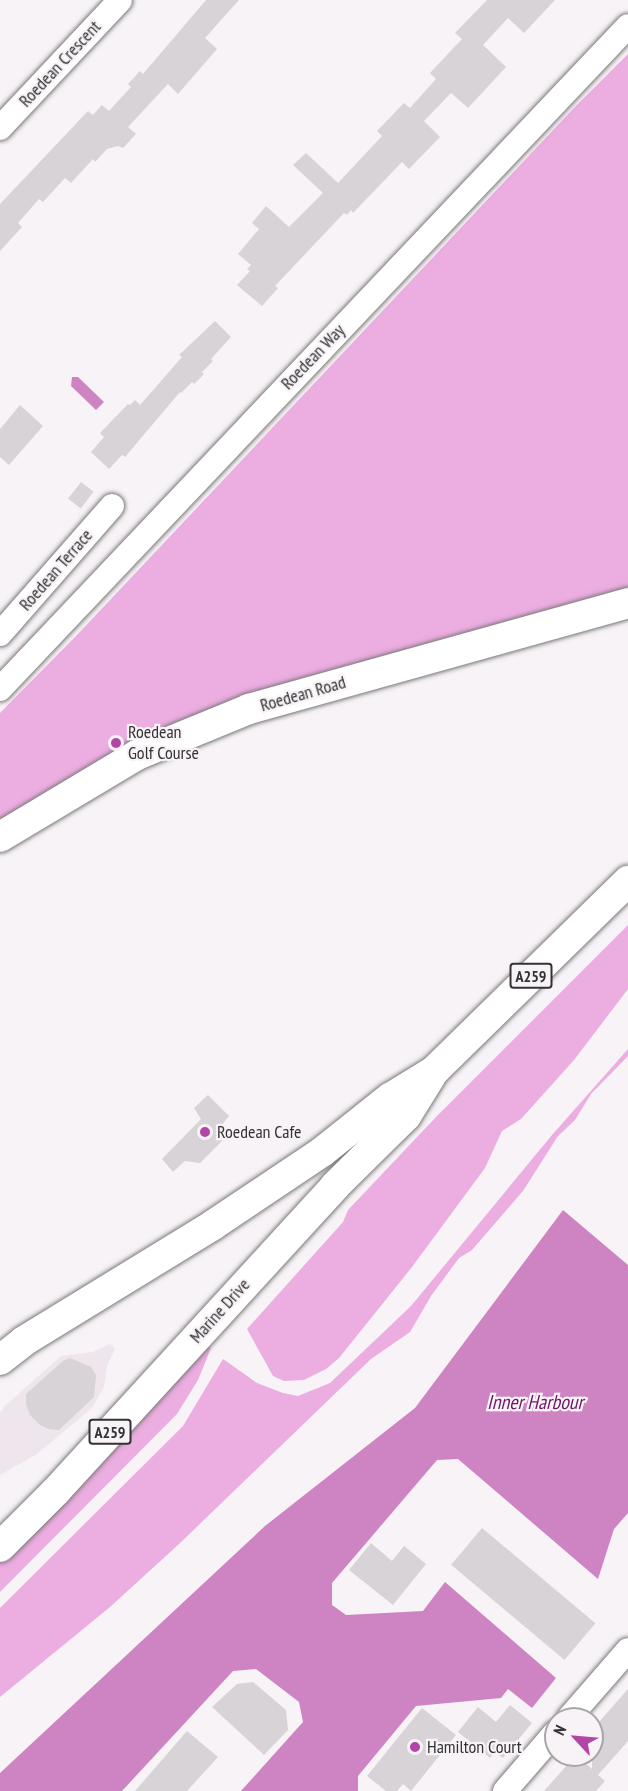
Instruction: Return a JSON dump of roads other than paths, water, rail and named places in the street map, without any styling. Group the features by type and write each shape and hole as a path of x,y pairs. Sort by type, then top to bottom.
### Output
{"main road":[{"name":"Roedean Road","path":"0,837 137,755 230,716 329,686 628,603"},
{"name":"Marine Drive","path":"0,1359 24,1341 213,1225 322,1152 390,1098 434,1071 628,881"},
{"name":"Marine Drive","path":"0,1547 56,1491 335,1186 406,1116 434,1071"}],"street":[{"name":"Roedean Crescent","path":"0,128 120,0"},
{"name":"Roedean Way","path":"3,679 628,26"},
{"name":"Roedean Terrace","path":"0,634 112,506"},
{"path":"578,1707 628,1650"},
{"path":"505,1791 544,1746"}],"water":[{"path":"72,377 78,377 104,402 96,410 71,386"},
{"name":"Inner Harbour","path":"563,1210 628,1265 628,1513 614,1529 598,1579 458,1459 437,1460 332,1583 332,1605 346,1615 423,1611 445,1582 556,1678 532,1708 508,1689 501,1698 416,1706 358,1776 358,1791 241,1791 303,1722 299,1702 256,1669 233,1671 122,1791 0,1791 0,1773 265,1526 415,1408"}],"place":[{"name":"Roedean Golf Course","path":"116,743"},
{"name":"Roedean Cafe","path":"205,1132"},
{"name":"Hamilton Court","path":"415,1747"}]}
